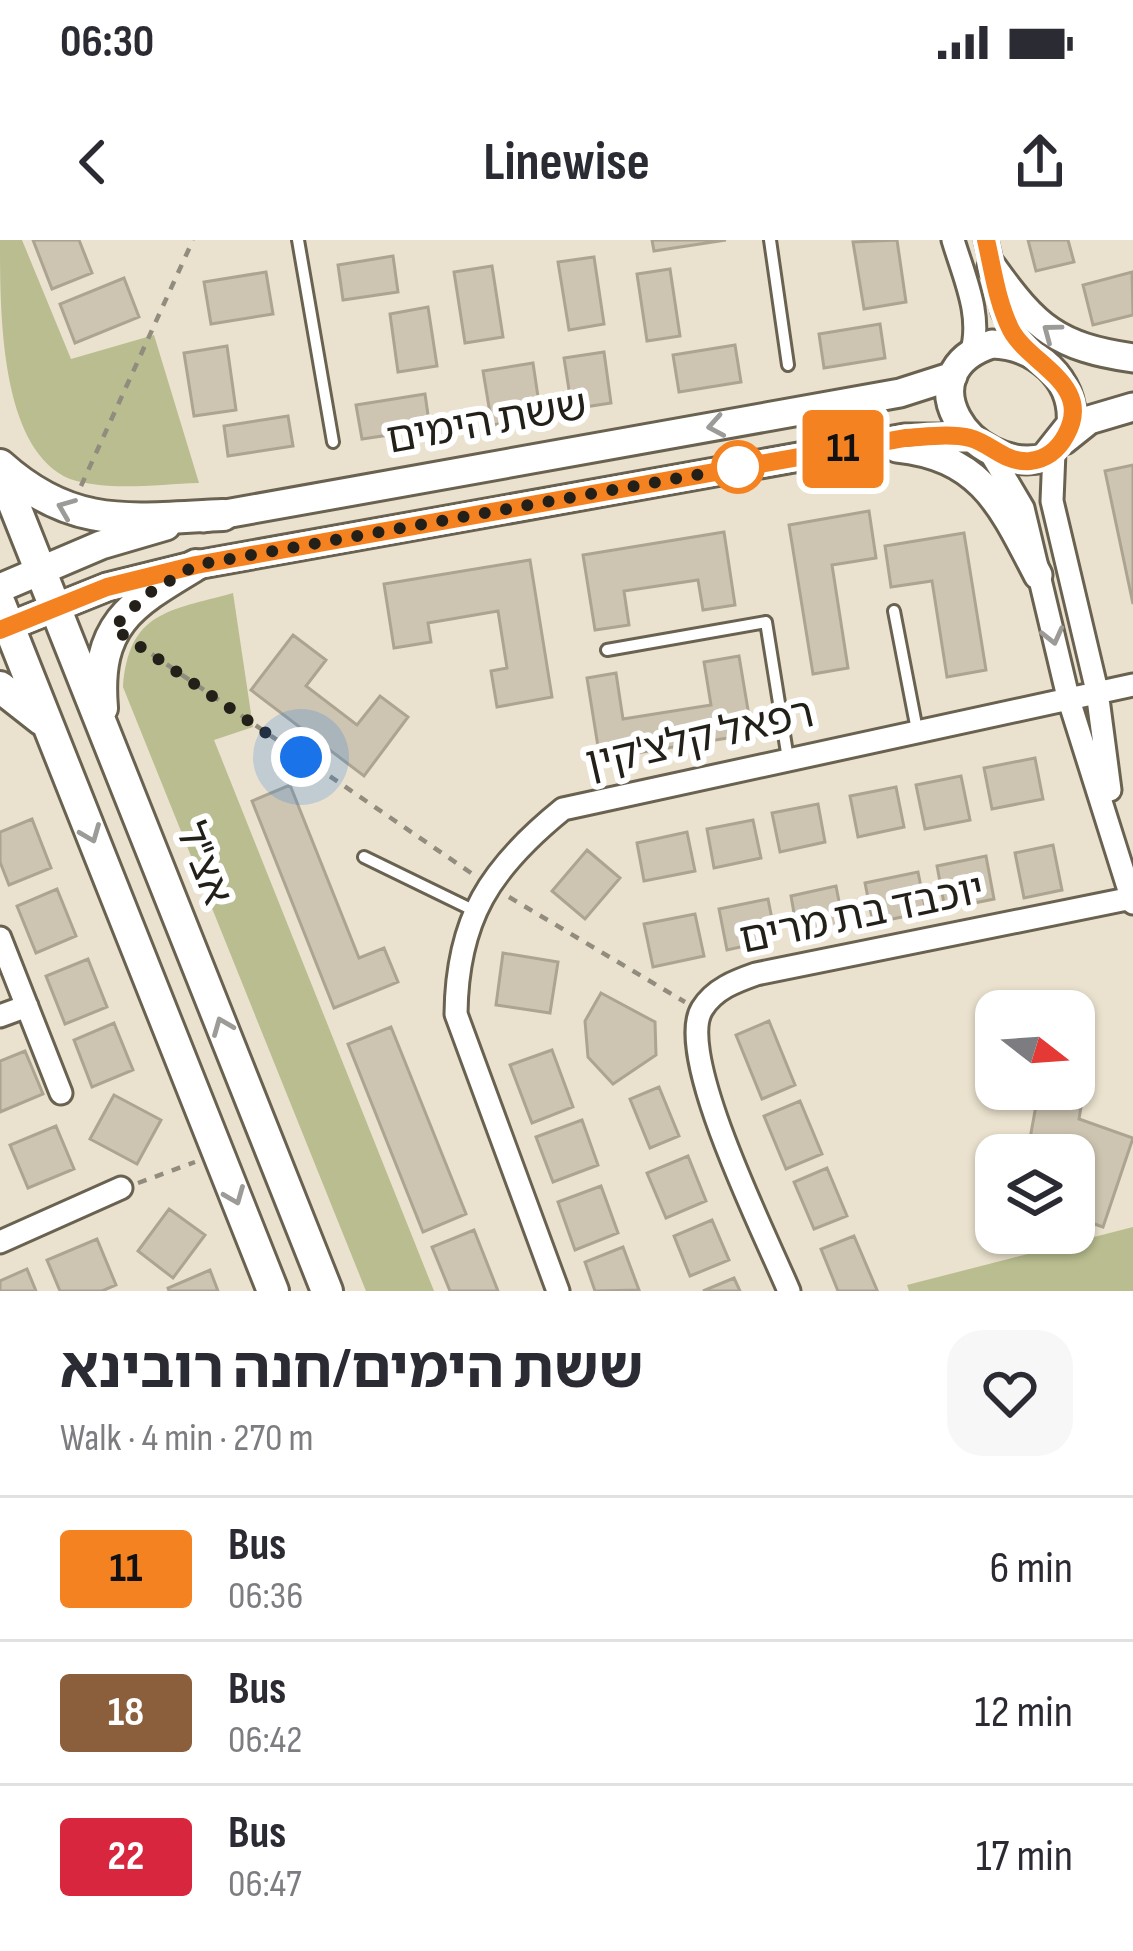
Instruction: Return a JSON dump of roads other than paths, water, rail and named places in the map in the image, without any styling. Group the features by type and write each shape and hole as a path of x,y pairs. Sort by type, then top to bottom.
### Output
{"main road":[{"path":"989,253 1021,306 1065,344 1133,359"},
{"path":"1133,359 1070,371 992,344 962,365 952,408 979,444 1012,460 1059,446 1090,420 1133,407"},
{"path":"1035,357 1068,390 1072,407 1059,446"},
{"name":"ששת הימים","path":"0,588 135,533 900,393 962,365"},
{"name":"ששת הימים","path":"3,620 196,565 844,448 905,438 979,444"},
{"path":"844,448 901,448 968,470 1007,516 1038,575"},
{"path":"0,467 70,511 118,520 223,515"},
{"name":"אצ\"ל","path":"0,467 327,1291"},
{"path":"104,731 100,680 113,628 146,595 196,565"},
{"path":"3,620 273,1291"},
{"path":"0,687 48,725"}],"street":[{"path":"953,240 977,335 962,365"},
{"path":"989,253 1003,312 1035,357"},
{"path":"979,444 1023,508 1068,697 1117,838 1132,900"},
{"path":"1059,446 1052,501 1097,691 1117,838"},
{"name":"רפאל קלצ'קין","path":"558,1291 456,1014 457,965 475,911 521,843 563,809 1133,685"},
{"name":"יוכבד בת מרים","path":"789,1291 699,1069 694,1036 700,1011 714,994 756,974 1132,900"},
{"path":"0,938 61,1093"},
{"path":"0,1016 27,1006"},
{"path":"0,1242 121,1188"}],"lane":[{"path":"298,240 333,442"},
{"path":"770,240 788,365"},
{"path":"894,611 917,730"},
{"path":"608,650 766,622 788,759"},
{"path":"364,857 475,911"}]}
